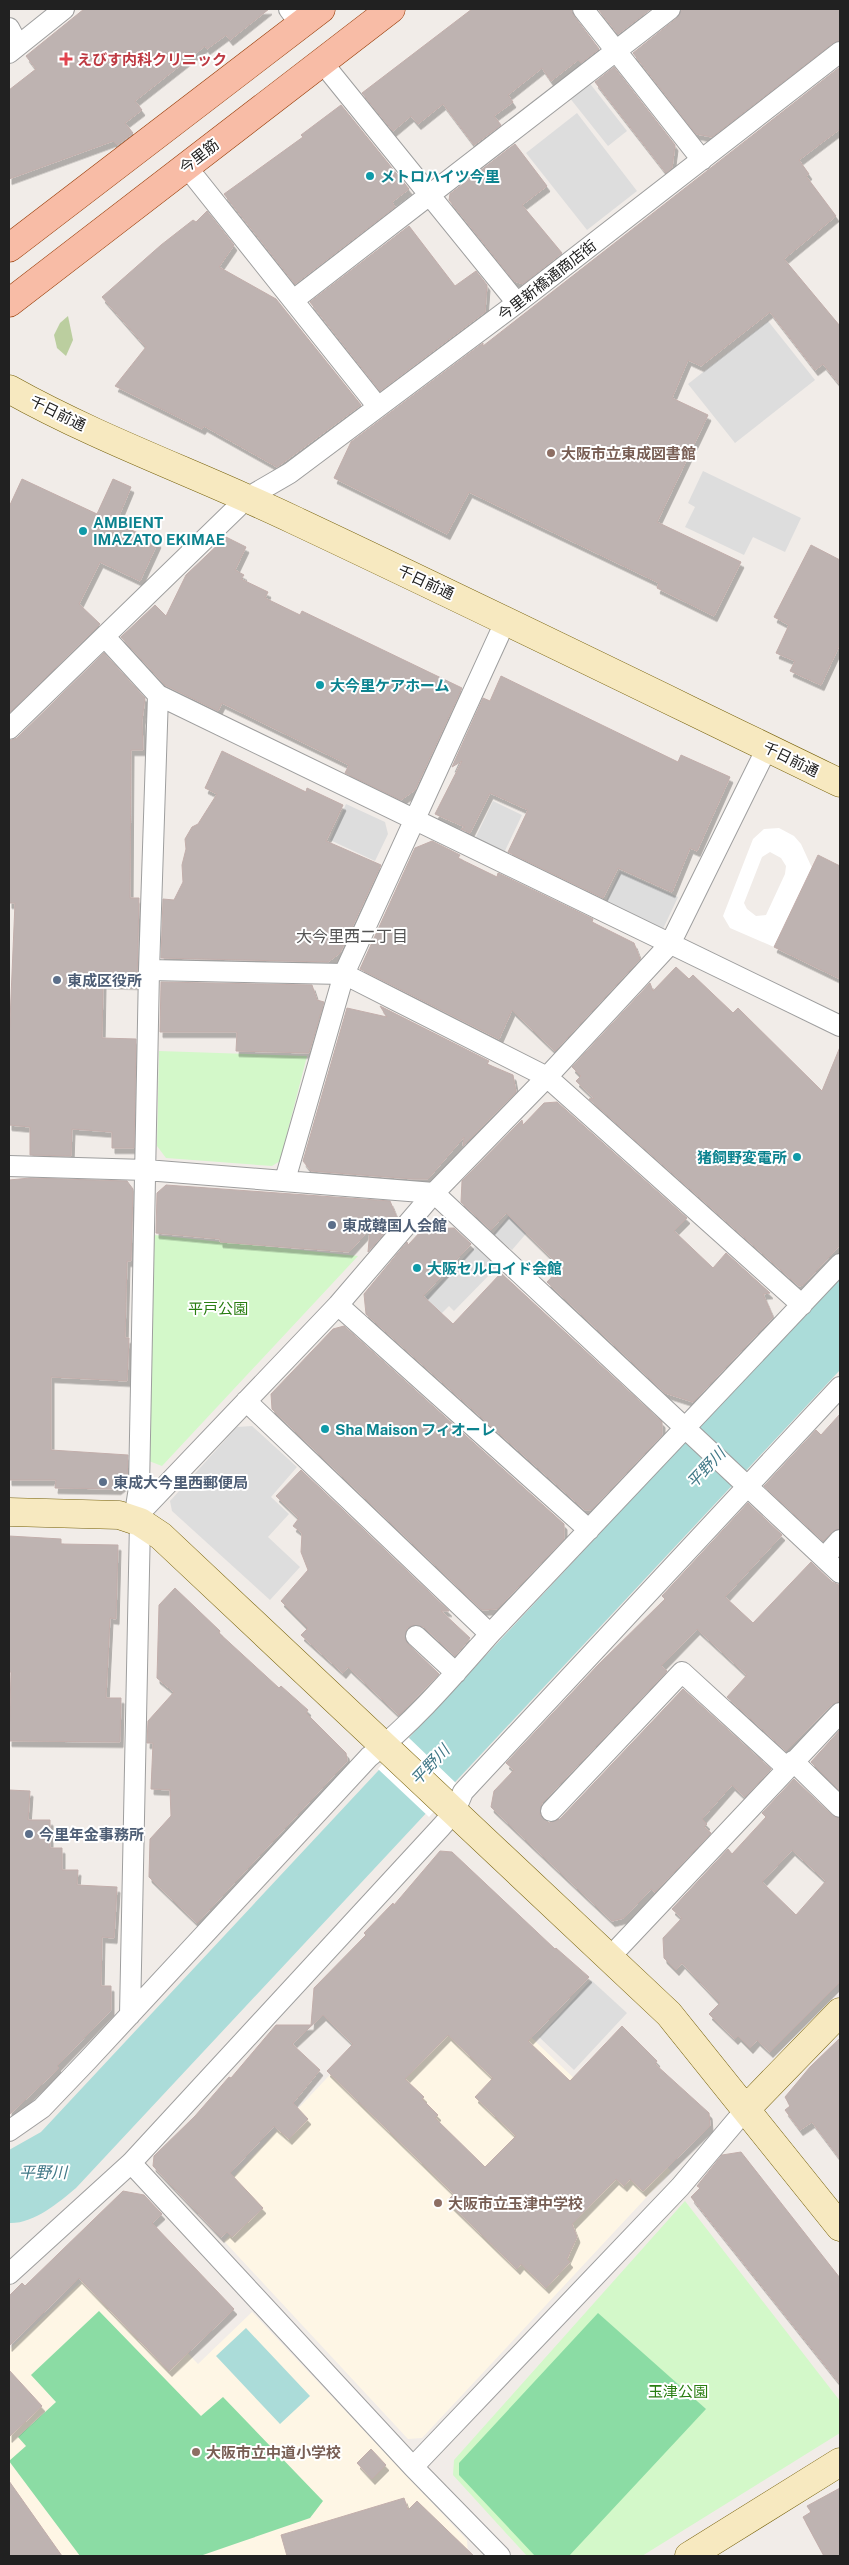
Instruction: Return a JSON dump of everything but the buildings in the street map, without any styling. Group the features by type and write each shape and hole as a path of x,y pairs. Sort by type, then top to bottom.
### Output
{"main road":[{"name":"今里筋","path":"9,303 391,9"},
{"path":"9,248 303,14"}],"street":[{"path":"9,28 13,49 64,9"},
{"path":"583,9 702,160"},
{"path":"295,299 432,195 670,9"},
{"name":"今里新橋通商店街","path":"9,729 247,498 290,473 518,303 840,52"},
{"path":"321,61 518,303"},
{"path":"186,166 295,299 378,407"},
{"name":"千日前通","path":"9,389 126,446 247,498 506,620 840,783"},
{"path":"285,1180 344,974 506,620"},
{"path":"105,636 158,696 414,818 840,1026"},
{"path":"130,2015 137,1521 149,970 158,696"},
{"path":"137,1521 246,1401 338,1304 434,1193 547,1077 670,944 767,748"},
{"path":"149,970 344,974 547,1077 802,1305"},
{"path":"9,1166 146,1170 434,1193 840,1573"},
{"path":"9,2130 42,2108 369,1757 388,1749 490,1634 589,1530 688,1431 840,1264"},
{"path":"338,1304 589,1530"},
{"path":"9,2274 131,2163 449,1806 464,1792 745,1483 840,1387"},
{"path":"246,1401 490,1634"},
{"path":"9,1512 119,1515 137,1521 161,1536 669,2014 840,2227"},
{"path":"824,1558 840,1540"},
{"path":"416,1636 456,1673"},
{"path":"551,1811 682,1672 840,1807"},
{"path":"609,1958 840,1713"},
{"path":"414,2468 680,2187 746,2109 840,2012"},
{"path":"131,2163 414,2468 500,2556"},
{"path":"689,2556 840,2462"}],"shaded area":[{"path":"588,81 627,131 608,146 569,97"},
{"path":"577,113 637,191 587,230 526,153"},
{"path":"768,321 815,380 735,443 688,384"},
{"path":"703,471 801,518 785,552 753,537 744,555 685,527 695,507 688,503"},
{"path":"493,801 522,815 503,855 474,841"},
{"path":"346,804 385,822 388,834 375,861 330,840"},
{"path":"620,871 678,897 662,931 605,903"},
{"path":"518,1205 536,1222 512,1250 493,1234"},
{"path":"475,1246 497,1267 454,1311 449,1306 433,1322 417,1306"},
{"path":"252,1426 297,1467 271,1497 289,1514 268,1537 300,1567 270,1600 172,1511 170,1501 237,1427"},
{"name":"大阪市立玉津中学校","path":"444,1954 671,2171 422,2438 408,2439 224,2241 248,2217 222,2189"},
{"path":"591,1980 627,2013 574,2070 539,2037"},
{"name":"大阪市立中道小学校","path":"102,2262 198,2364 252,2312 467,2540 468,2556 9,2556 9,2350"}],"green space":[{"path":"68,316 73,340 66,356 57,348 54,335 60,323"},
{"path":"159,1051 307,1056 280,1161 272,1166 166,1158 157,1146"},
{"name":"平戸公園","path":"154,1235 358,1256 162,1466 149,1461"},
{"name":"玉津公園","path":"685,2201 840,2401 840,2433 642,2556 527,2556 453,2475 454,2460"},
{"path":"99,2311 201,2416 223,2397 323,2501 310,2518 200,2556 80,2556 9,2461 26,2446 18,2437 56,2402 31,2375"},
{"path":"598,2313 706,2409 569,2556 535,2556 459,2475 459,2463"}],"water":[{"name":"平野川","path":"840,1276 840,1370 76,2188 45,2212 27,2220 9,2223 9,2150 41,2132"},
{"path":"246,2328 310,2396 280,2424 216,2356"}],"pier":[{"path":"779,828 794,836 801,844 812,868 774,947 730,928 723,916 753,839 764,829","holes":["770,852 781,858 786,866 785,874 766,915 756,916 747,909 744,903 762,857"]},
{"path":"407,1736 458,1785 429,1817 378,1769"}],"place":[{"name":"えびす内科クリニック","path":"66,59"},
{"name":"メトロハイツ今里","path":"370,176"},
{"name":"大阪市立東成図書館","path":"551,453"},
{"name":"AMBIENT IMAZATO EKIMAE","path":"83,531"},
{"name":"大今里ケアホーム","path":"320,685"},
{"name":"東成区役所","path":"57,980"},
{"name":"猪飼野変電所","path":"797,1157"},
{"name":"東成韓国人会館","path":"332,1225"},
{"name":"大阪セルロイド会館","path":"417,1268"},
{"name":"Sha Maison フィオーレ","path":"325,1429"},
{"name":"東成大今里西郵便局","path":"103,1482"},
{"name":"今里年金事務所","path":"29,1834"},
{"name":"大阪市立玉津中学校","path":"438,2203"},
{"name":"大阪市立中道小学校","path":"196,2452"}],"district":[{"name":"大今里西二丁目","path":"352,936"}]}
